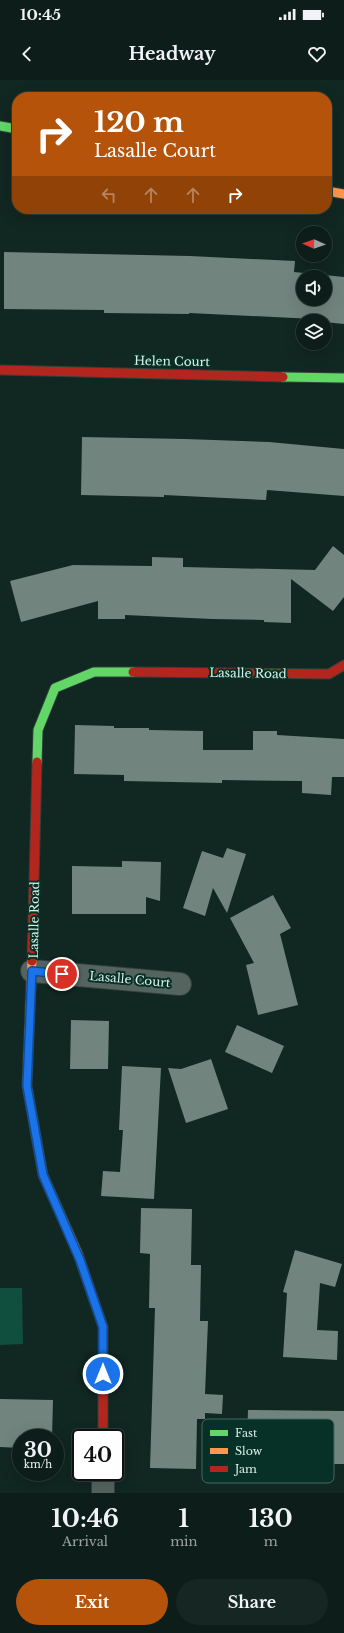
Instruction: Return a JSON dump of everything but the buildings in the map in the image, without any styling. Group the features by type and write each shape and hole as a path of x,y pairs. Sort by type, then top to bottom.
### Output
{"street":[{"path":"0,126 12,128"},
{"path":"332,192 344,194"},
{"name":"Helen Court","path":"0,370 344,378"},
{"name":"Lasalle Road","path":"103,1429 103,1327 80,1260 43,1175 27,1086 32,971 38,730 55,688 94,672 329,674 344,665"},
{"name":"Lasalle Court","path":"32,971 180,984"},
{"path":"103,1481 103,1493"}],"green space":[{"path":"0,1288 22,1288 23,1344 0,1345"}],"traffic: fast":[{"path":"0,126 12,128"},
{"path":"283,377 344,378"},
{"path":"37,762 38,730 55,688 94,672 133,672"}],"traffic: slow":[{"path":"332,192 344,194"},
{"path":"32,961 27,1086 43,1175 78,1254"}],"traffic: jam":[{"path":"0,370 283,377"},
{"path":"133,672 329,674 344,665"},
{"path":"32,961 37,762"},
{"path":"78,1254 103,1327 103,1429"}],"route":[{"path":"62,974 32,971 27,1086 43,1175 80,1260 103,1327 103,1374"}]}
